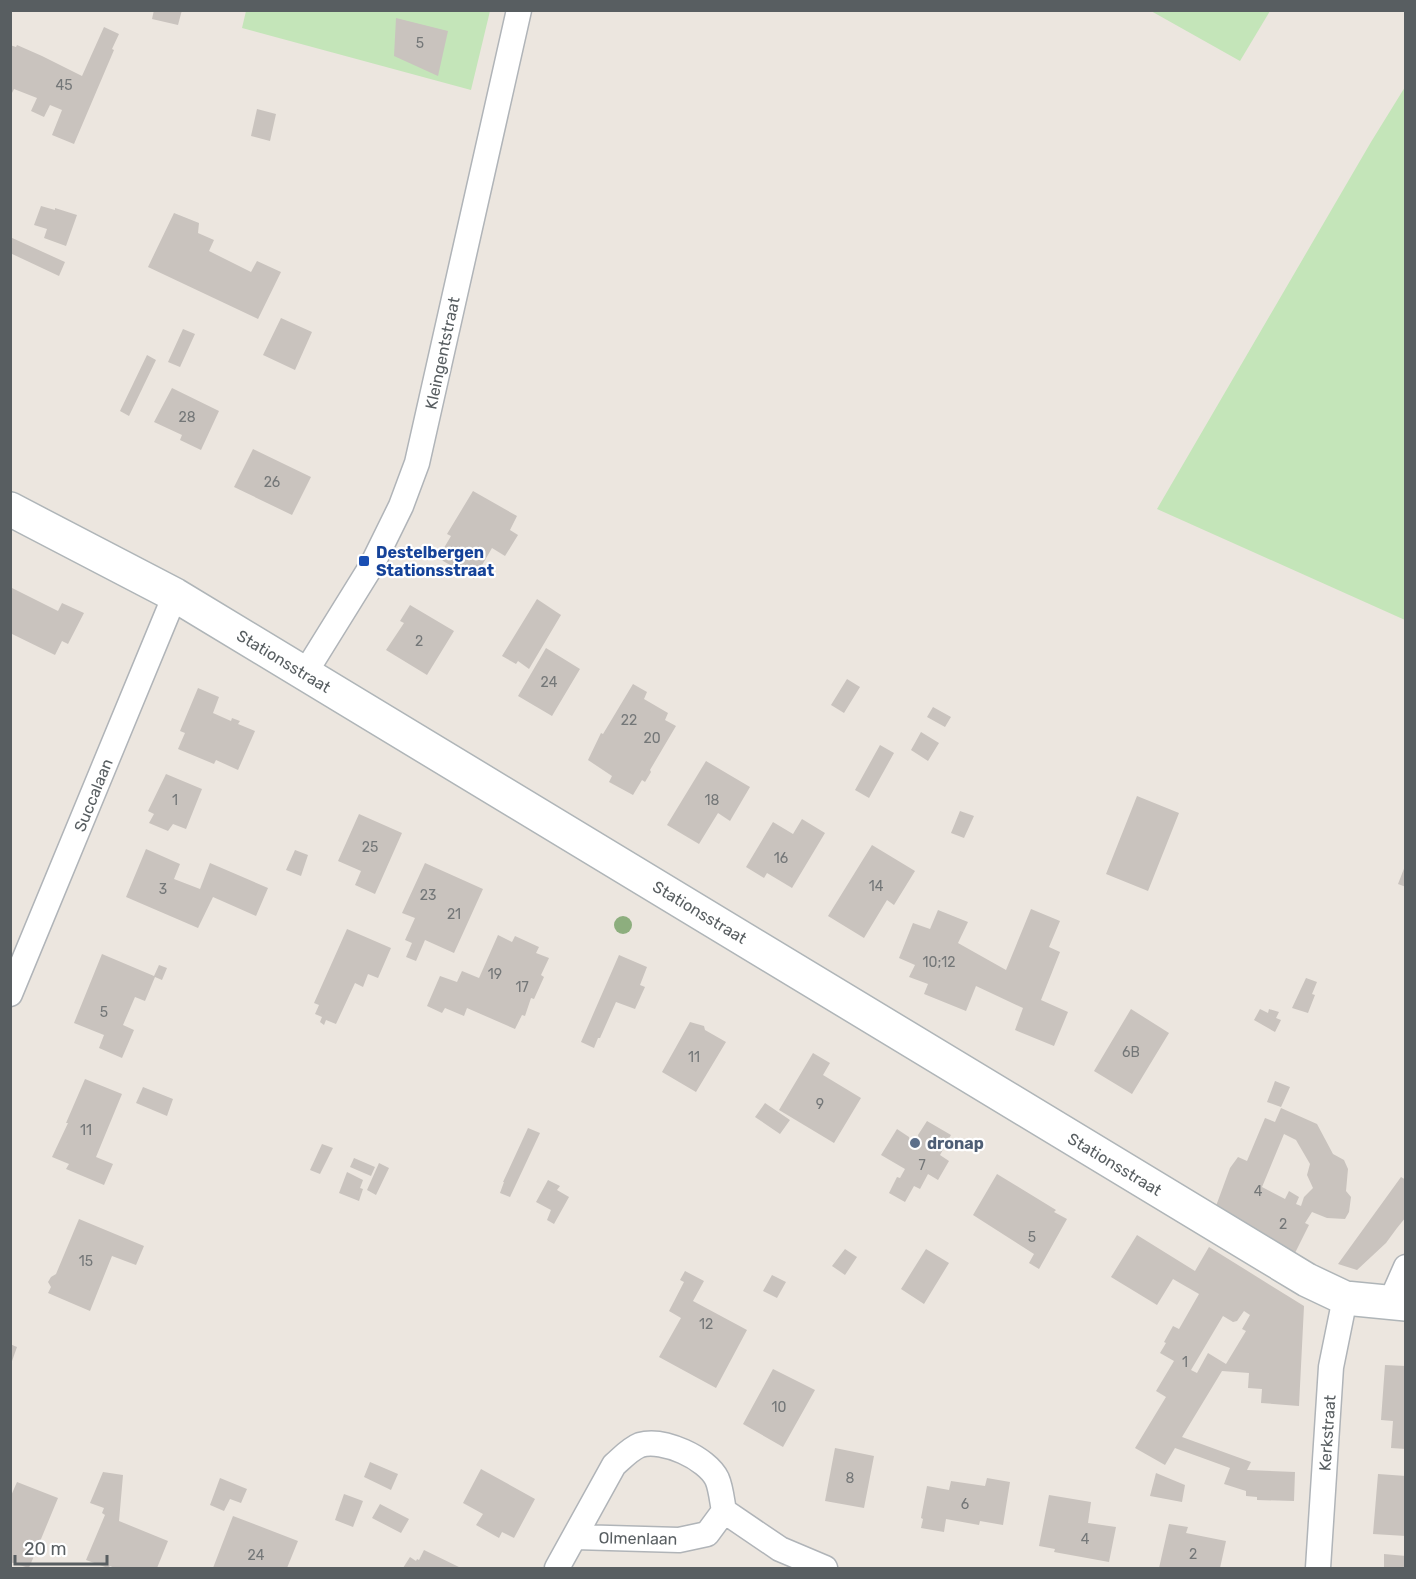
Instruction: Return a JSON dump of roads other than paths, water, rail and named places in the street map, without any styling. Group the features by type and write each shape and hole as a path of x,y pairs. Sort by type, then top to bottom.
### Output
{"street":[{"name":"Kleingentstraat","path":"305,673 372,566 401,506 417,464 519,10"},
{"name":"Stationsstraat","path":"10,509 174,595 1307,1280 1345,1298 1398,1302"},
{"name":"Succalaan","path":"10,994 174,595"},
{"path":"1398,1302 1406,1268"},
{"name":"Kerkstraat","path":"1318,1569 1331,1367 1345,1298"},
{"name":"Olmenlaan","path":"557,1569 614,1465 628,1452 642,1445 669,1446 696,1457 708,1466 718,1480 724,1511 707,1534 680,1540 575,1537"},
{"path":"724,1511 780,1549 825,1569"}],"place":[{"name":"Destelbergen Stationsstraat","path":"364,561"},
{"name":"dronap","path":"915,1143"}]}
